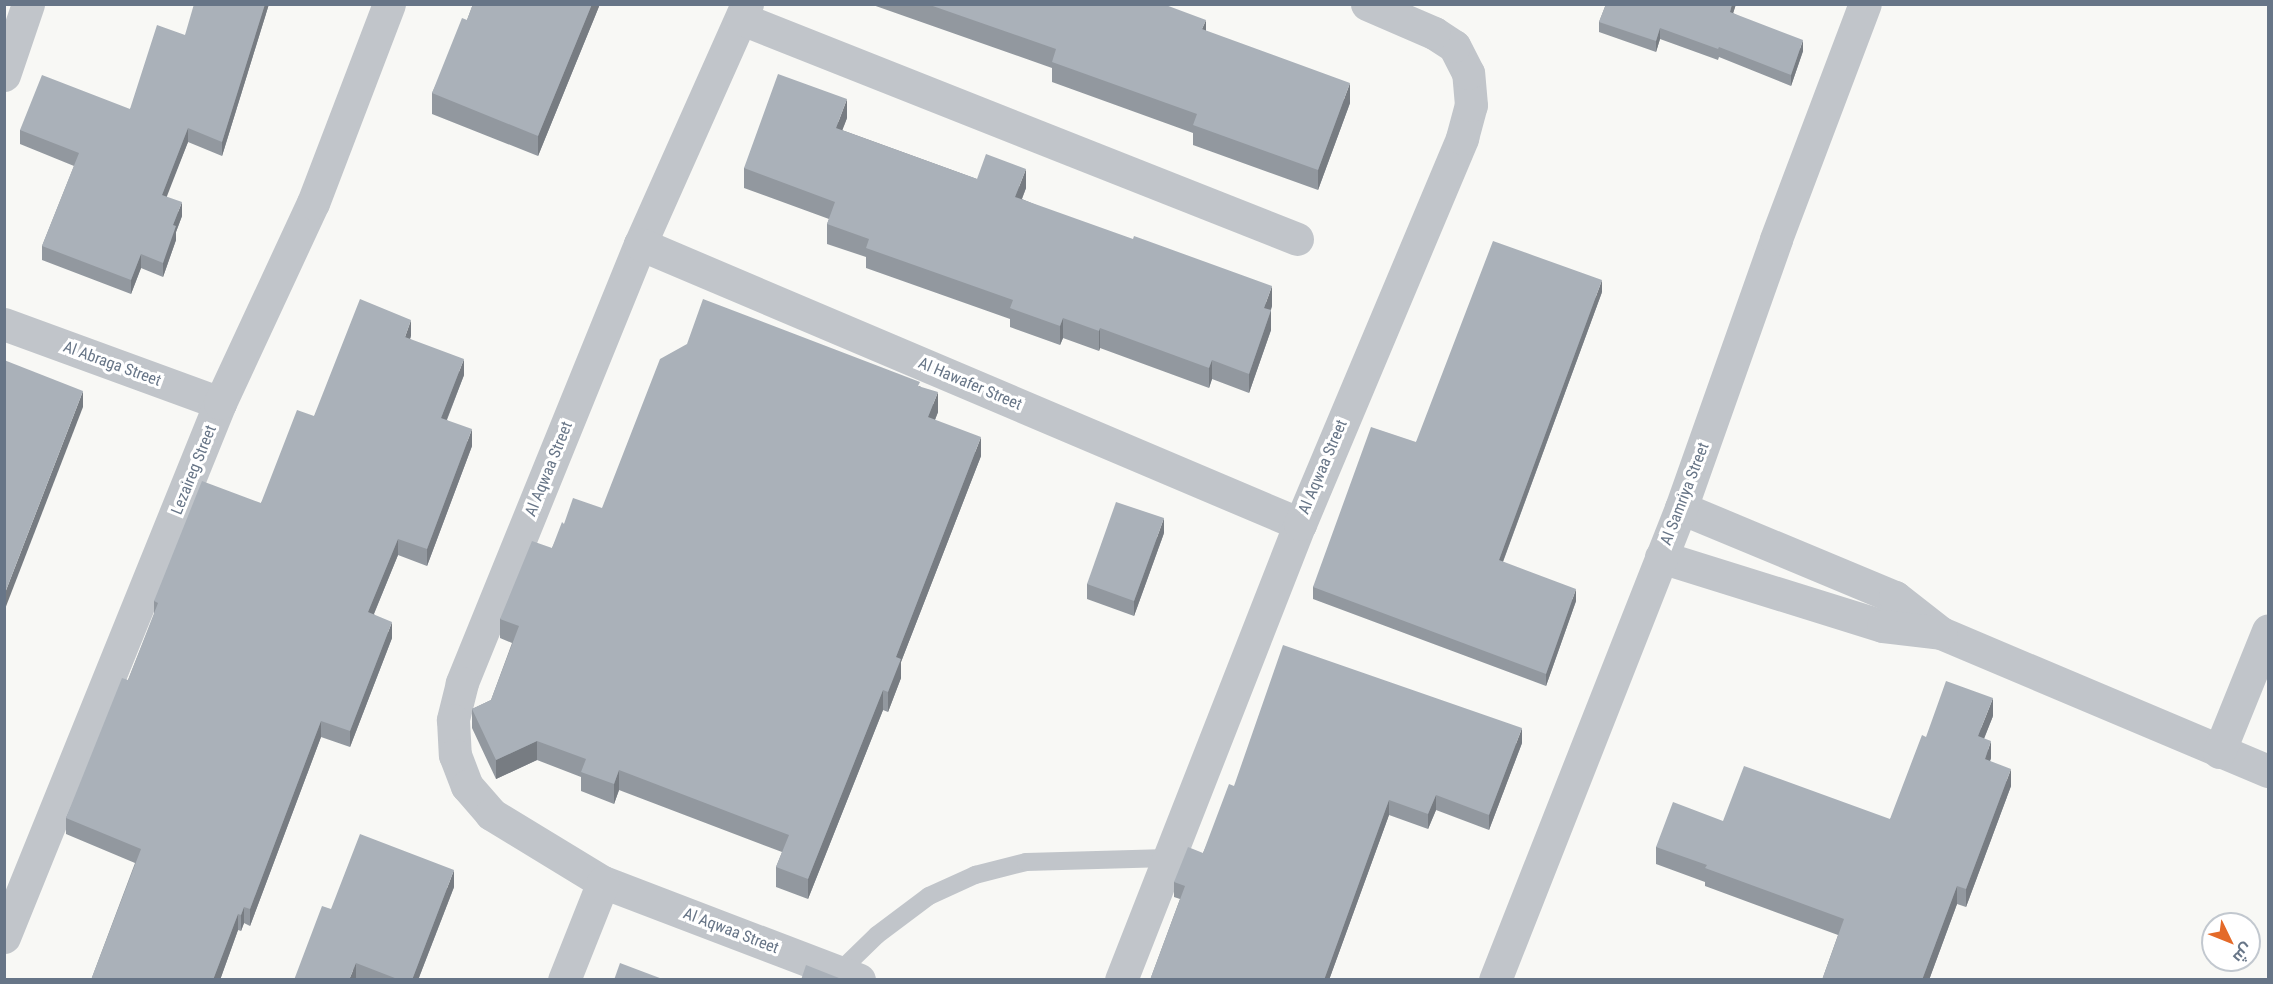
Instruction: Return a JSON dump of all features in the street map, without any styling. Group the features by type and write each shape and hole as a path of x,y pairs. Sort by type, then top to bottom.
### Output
{"street":[{"name":"Lezaireg Street","path":"4,938 220,404 313,203 389,4"},
{"name":"Al Aqwaa Street","path":"1121,980 1300,524 1462,138 1471,105 1468,74 1454,46 1434,33 1367,4"},
{"name":"Al Samriya Street","path":"1495,980 1681,508 1776,239 1865,4"},
{"path":"4,75 24,6"},
{"name":"Al Aqwaa Street","path":"744,12 640,244 462,683 453,720 455,755 467,786 491,814 603,882 849,976"},
{"path":"744,12 1298,239"},
{"name":"Al Hawafer Street","path":"640,244 1300,524"},
{"name":"Al Abraga Street","path":"4,324 220,404"},
{"path":"1681,508 1894,597 1941,633 2268,771"},
{"path":"1661,556 1883,626 1941,633"},
{"path":"2219,752 2268,631"},
{"path":"564,980 603,882"}],"lane":[{"path":"849,976 877,935 929,896 975,876 1026,861 1168,858"}],"building":[{"path":"194,4 265,4 222,142 188,128 162,195 182,202 163,263 141,254 131,280 42,246 79,153 20,130 42,75 130,109 157,25 185,35"},
{"path":"473,4 592,4 538,136 432,93 462,18 467,20"},
{"path":"927,4 1163,4 1206,20 1202,29 1350,83 1318,170 1193,125 1197,114 1052,62 1056,49"},
{"path":"1606,4 1732,4 1730,12 1803,40 1791,75 1719,47 1718,49 1660,28 1656,41 1599,22"},
{"path":"778,74 847,99 836,128 977,179 986,154 1026,169 1015,197 1133,239 1134,236 1272,286 1264,308 1271,310 1249,374 1212,360 1209,368 1100,328 1099,331 1063,318 1060,326 1010,308 1013,300 866,248 869,239 827,224 835,202 744,168"},
{"path":"1493,241 1602,280 1499,560 1576,589 1546,674 1313,587 1371,427 1416,442"},
{"path":"360,299 411,320 405,337 464,359 441,418 472,429 427,549 398,539 368,612 392,622 350,731 321,721 250,909 244,907 241,915 238,914 213,980 91,980 141,849 66,818 122,678 128,680 158,603 154,601 202,481 261,503 297,410 314,416"},
{"path":"703,299 920,382 918,386 938,392 928,417 981,437 896,657 901,659 888,692 883,690 808,879 776,867 789,835 619,770 614,784 581,772 586,759 537,741 496,760 472,709 491,700 519,626 500,619 532,541 552,548 573,498 602,508 660,359 687,344"},
{"path":"4,360 83,391 5,593 4,593"},
{"path":"1116,502 1164,518 1134,601 1087,584"},
{"path":"1283,645 1522,728 1489,815 1436,795 1428,814 1389,800 1324,980 1150,980 1185,886 1174,882 1188,847 1203,853 1229,784 1234,786"},
{"path":"1946,681 1993,698 1978,736 1991,741 1985,759 2011,769 1966,889 1957,886 1922,980 1822,980 1844,919 1705,868 1707,865 1656,847 1673,802 1723,821 1744,766 1890,819 1922,735 1926,737"},
{"path":"360,834 454,870 412,980 400,980 356,963 349,980 294,980 322,906 331,909"},
{"path":"620,963 665,980 614,980"},
{"path":"806,965 844,980 801,980"}]}
